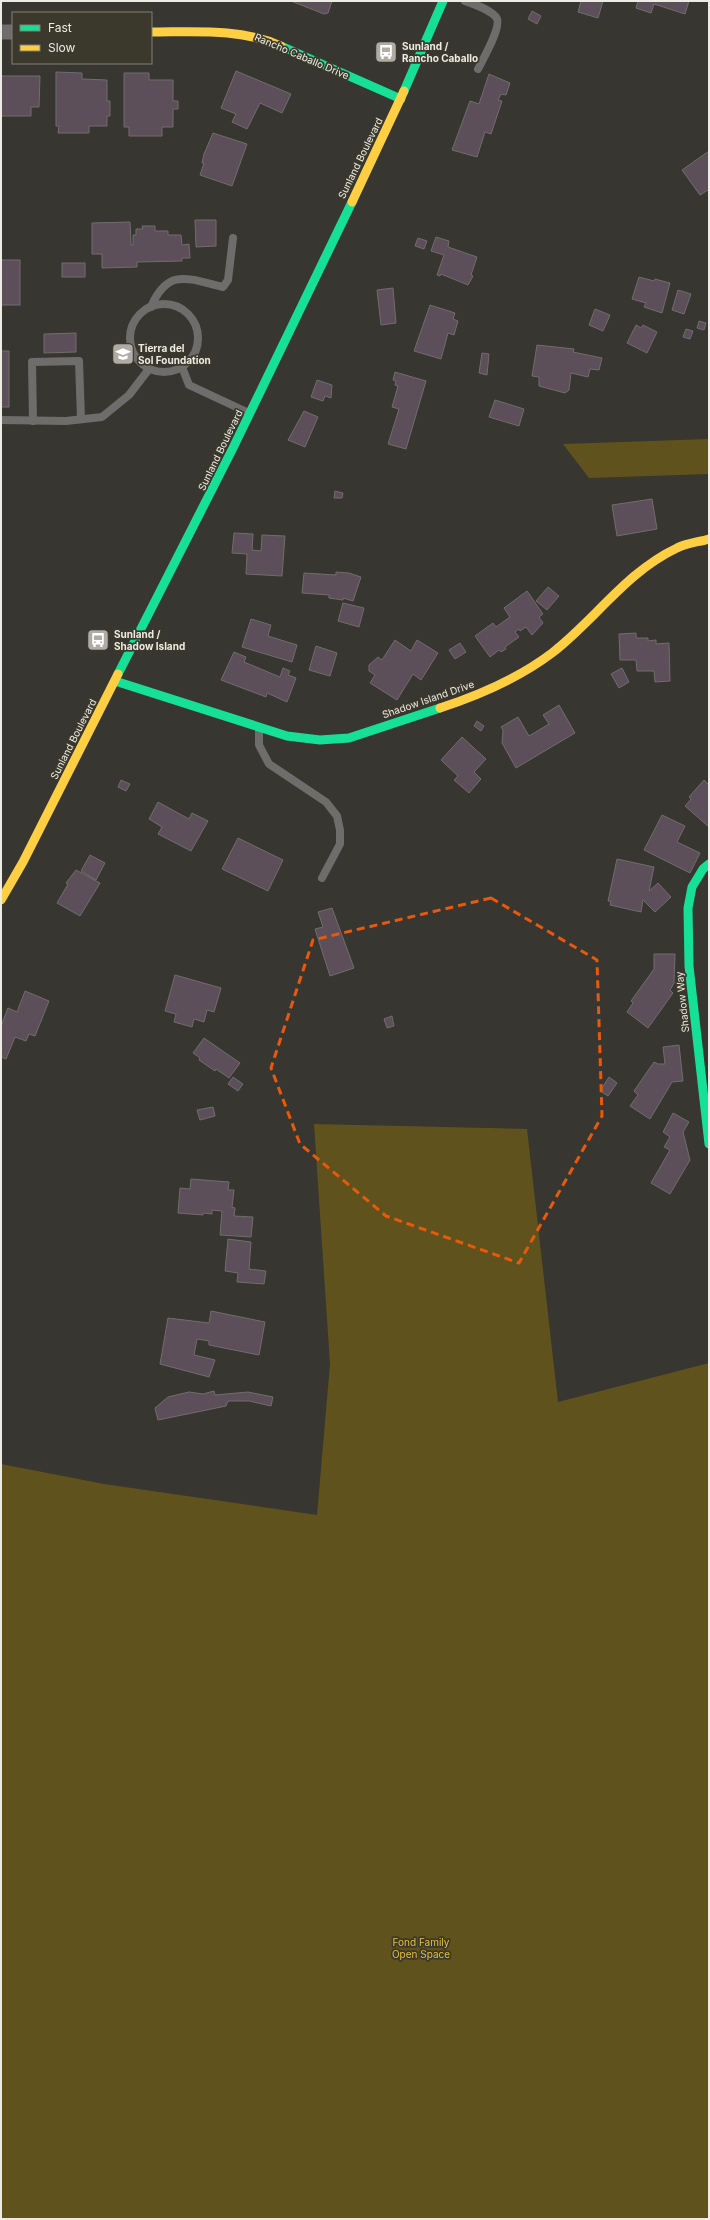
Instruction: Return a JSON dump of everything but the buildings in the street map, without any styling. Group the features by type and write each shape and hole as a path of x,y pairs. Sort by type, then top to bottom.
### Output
{"street":[{"name":"Sunland Boulevard","path":"1,900 23,862 250,414 401,99 443,1"},
{"path":"1,32 12,32"},
{"name":"Rancho Caballo Drive","path":"152,32 227,33 251,35 267,40 401,99"},
{"name":"Shadow Island Drive","path":"115,681 288,736 314,740 349,738 489,689 525,672 553,652 642,568 678,547 709,539"},
{"name":"Shadow Way","path":"708,1144 689,966 688,908 692,887 703,869 709,864"}],"lane":[{"path":"465,1 489,11 497,18 498,24 496,32 478,69"},
{"path":"151,307 157,293 170,280 185,278 223,287 228,280 233,238"},
{"path":"162,304 173,305 184,310 192,318 197,328 198,339 196,350 191,360 182,367 172,371 160,372 149,369 140,362 134,354 130,343 130,331 134,321 142,312 151,307 162,304"},
{"path":"33,421 32,362 79,361 81,419"},
{"path":"182,367 189,386 250,414"},
{"path":"1,420 33,421 102,417 129,395 149,369"},
{"path":"260,727 259,745 269,764 326,802 337,816 340,830 340,844 322,878"}],"highlighted area":[{"path":"491,898 597,960 602,1116 519,1263 386,1216 300,1144 271,1068 313,940"}],"green space":[{"path":"709,439 709,474 589,478 563,444"},
{"name":"Fond Family Open Space","path":"314,1124 527,1129 558,1402 709,1363 709,2219 1,2219 1,1464 104,1484 317,1515 330,1364"}],"traffic: fast":[{"path":"404,91 443,1"},
{"path":"281,46 401,99"},
{"path":"118,674 233,448 352,202"},
{"path":"115,681 287,736 320,740 349,738 440,708"},
{"path":"709,864 703,869 692,887 688,908 689,966 709,1144"}],"traffic: slow":[{"path":"152,32 217,32 250,36 281,46"},
{"path":"352,202 404,91"},
{"path":"440,708 499,685 539,662 568,640 626,583 642,570 659,558 681,546 709,539"},
{"path":"1,900 23,862 118,674"}],"place":[{"name":"Sunland / Rancho Caballo","path":"386,52"},
{"name":"Tierra del Sol Foundation","path":"123,354"},
{"name":"Sunland / Shadow Island","path":"98,640"}]}
